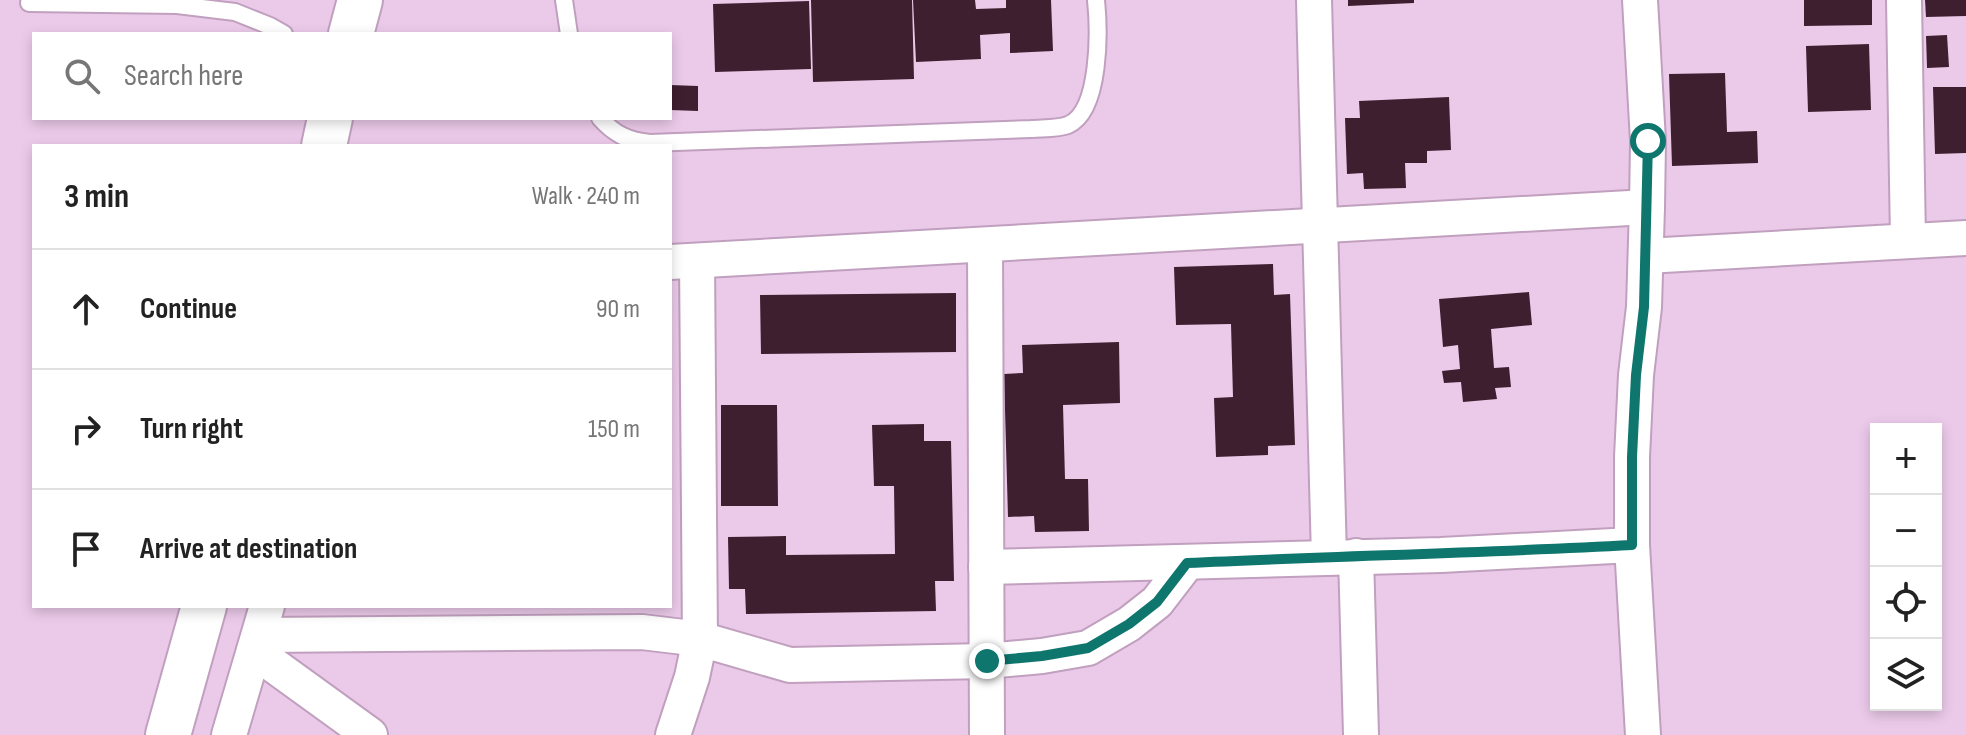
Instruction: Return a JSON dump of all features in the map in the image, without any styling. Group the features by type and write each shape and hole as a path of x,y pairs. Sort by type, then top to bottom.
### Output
{"main road":[{"path":"352,32 360,0"},
{"path":"324,144 330,120"},
{"path":"168,735 203,608"}],"street":[{"path":"1314,0 1321,225 1342,556 1361,735"},
{"path":"1640,0 1648,141 1644,307 1632,444 1632,545 1643,735"},
{"path":"1904,0 1908,241"},
{"path":"673,735 692,677 700,639 684,262 1647,207"},
{"path":"1646,256 1966,238"},
{"path":"985,245 987,735"},
{"path":"986,567 1441,555 1632,545"},
{"path":"260,630 642,632 700,639 790,665 987,661 1088,648 1129,624 1157,602 1187,563"},
{"path":"229,735 260,630"},
{"path":"260,630 370,735"}],"lane":[{"path":"564,0 569,32"},
{"path":"602,120 631,141 650,143 1031,129 1067,125 1082,112 1092,91 1097,56 1096,0"},
{"path":"29,3 177,5 235,12 280,32"}],"building":[{"path":"811,0 912,0 914,79 813,82"},
{"path":"913,0 975,0 976,9 1006,8 1006,0 1051,0 1053,51 1010,53 1010,33 980,35 981,59 916,62"},
{"path":"1348,0 1414,0 1414,3 1348,6"},
{"path":"1804,0 1872,0 1872,25 1804,26"},
{"path":"1925,0 1966,0 1966,16 1926,17"},
{"path":"809,1 811,69 715,72 713,4"},
{"path":"1947,35 1949,67 1927,68 1926,36"},
{"path":"1869,44 1871,110 1808,112 1806,46"},
{"path":"1725,73 1727,132 1757,131 1758,163 1672,166 1669,74"},
{"path":"672,85 698,86 698,111 672,110"},
{"path":"1933,87 1966,87 1966,153 1935,154"},
{"path":"1449,97 1451,150 1427,151 1427,163 1405,163 1406,188 1364,189 1363,173 1347,174 1345,118 1360,118 1359,101"},
{"path":"1273,264 1274,295 1290,294 1295,445 1268,446 1268,455 1216,457 1214,398 1233,397 1231,324 1176,325 1174,267"},
{"path":"1529,292 1532,325 1491,329 1494,368 1509,367 1511,387 1495,388 1497,399 1463,402 1461,382 1444,383 1442,371 1460,369 1458,345 1443,347 1439,299"},
{"path":"956,293 956,352 761,354 760,295"},
{"path":"1119,342 1120,403 1063,405 1065,479 1088,479 1089,531 1035,532 1034,516 1008,517 1004,374 1023,373 1022,345"},
{"path":"721,405 777,405 778,506 721,506"},
{"path":"924,424 924,441 951,441 954,581 935,581 936,611 746,614 745,589 729,589 728,537 786,536 786,555 895,554 894,486 874,486 872,425"}],"route":[{"path":"987,661 1088,648 1129,624 1157,602 1187,563 1632,545 1632,457 1636,375 1644,307 1648,141"}]}
